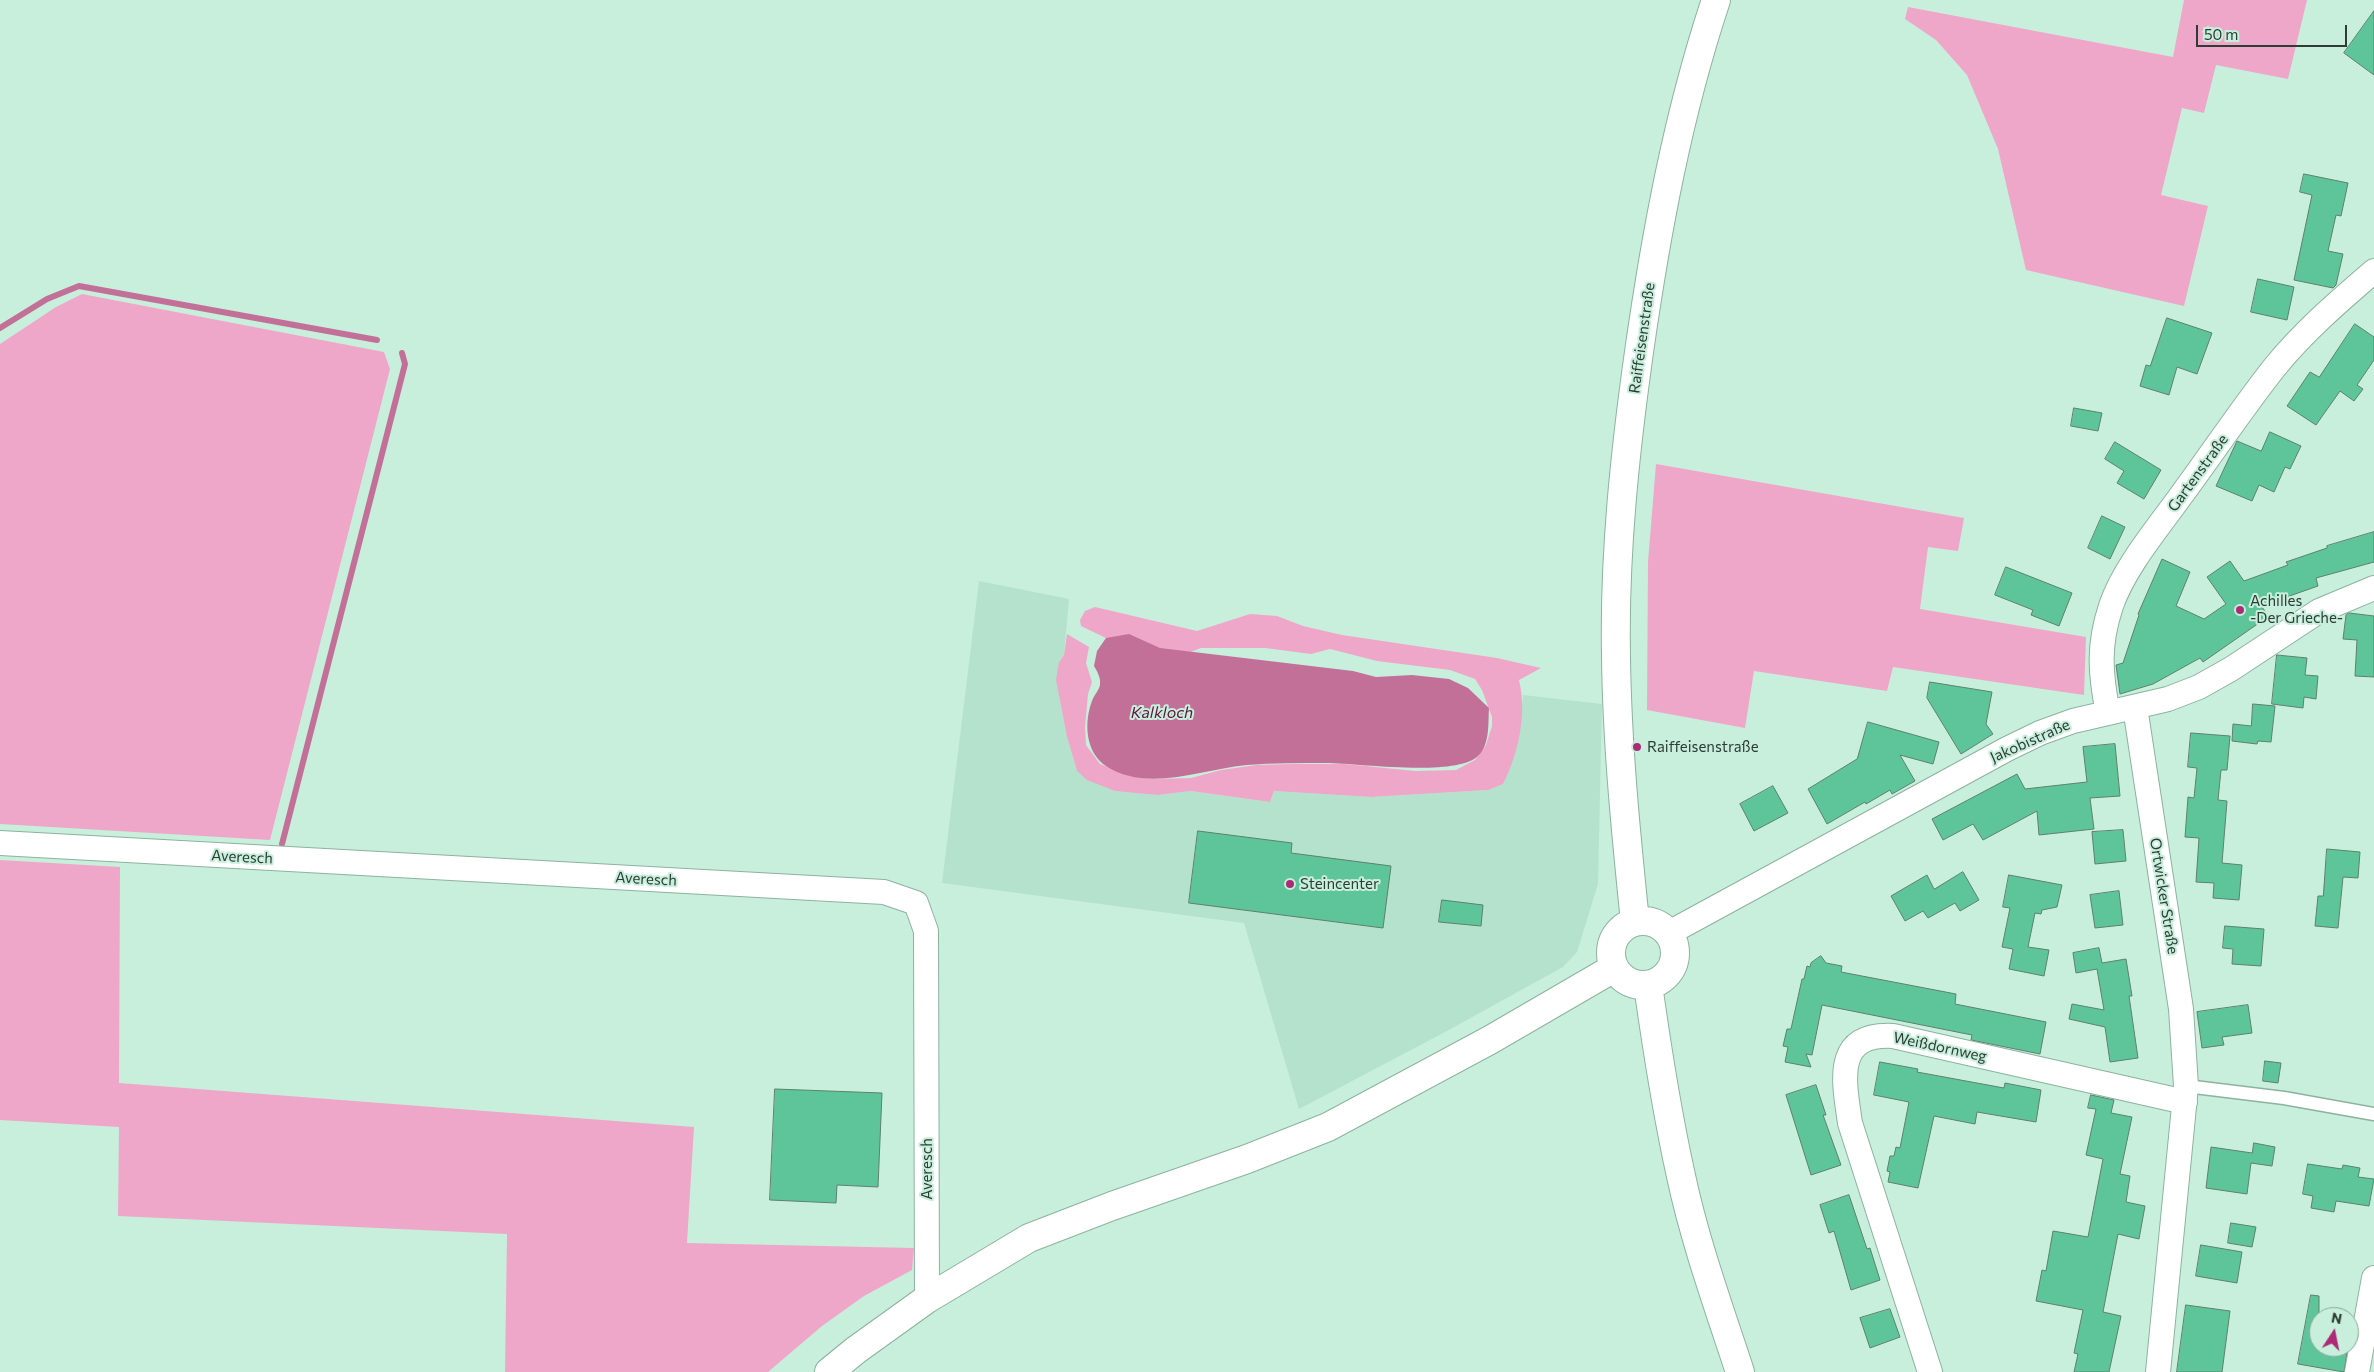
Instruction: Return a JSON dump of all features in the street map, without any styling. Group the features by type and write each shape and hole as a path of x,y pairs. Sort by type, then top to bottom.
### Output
{"street":[{"name":"Raiffeisenstraße","path":"1635,922 1620,747 1616,654 1617,566 1632,401 1659,225 1692,80 1716,0"},
{"name":"Gartenstraße","path":"2108,713 2101,679 2100,660 2106,622 2121,585 2174,506 2274,368 2307,332 2374,271"},
{"name":"Jakobistraße","path":"1669,934 2007,749 2040,733 2073,721 2168,699 2198,687 2232,669 2318,611 2374,588"},
{"name":"Ortwicker Straße","path":"2134,707 2181,1009 2186,1094 2158,1372"},
{"name":"Averesch","path":"0,843 884,892 916,903 926,931 927,1288"},
{"path":"1635,922 1654,923 1669,934 1674,943 1676,954 1674,964 1668,974 1660,981 1648,985 1629,982 1614,968 1611,949 1614,940 1626,926 1635,922"},
{"path":"829,1372 927,1288 1029,1238 1328,1127 1490,1040 1614,968"},
{"path":"1648,985 1660,1066 1681,1178 1717,1302 1740,1372"},
{"name":"Weißdornweg","path":"1930,1372 1850,1123 1846,1094 1846,1068 1848,1056 1854,1045 1865,1038 1879,1035 1893,1036 2186,1094"},
{"path":"2357,1372 2374,1278"}],"lane":[{"path":"2186,1094 2284,1098 2374,1114"}],"shaded area":[{"path":"2184,0 2307,0 2288,79 2216,65 2204,113 2182,108 2161,195 2208,206 2184,306 2026,270 1998,149 1967,75 1936,40 1905,19 1908,7 2173,57"},
{"path":"82,294 384,352 390,369 270,840 0,824 0,344 56,307"},
{"path":"1656,464 1964,518 1958,551 1928,547 1920,609 2086,637 2084,695 1893,667 1887,691 1754,671 1745,728 1647,710 1648,562"},
{"path":"979,581 1069,599 1064,655 1059,662 1059,695 1067,737 1077,771 1115,791 1158,795 1189,791 1270,802 1274,791 1371,797 1488,790 1520,725 1523,695 1602,704 1598,884 1577,952 1563,967 1299,1109 1244,923 942,883"},
{"path":"1095,607 1197,631 1250,614 1277,616 1303,626 1342,635 1497,658 1541,668 1519,680 1522,719 1517,746 1503,784 1488,790 1371,797 1274,791 1270,802 1190,791 1158,795 1115,791 1087,780 1077,771 1067,737 1056,680 1059,662 1064,655 1067,634 1089,647 1086,663 1092,682 1088,694 1085,727 1086,745 1100,764 1131,775 1150,779 1191,778 1221,770 1257,765 1345,764 1415,771 1456,770 1475,760 1486,745 1492,726 1492,717 1482,690 1475,679 1450,670 1377,661 1330,649 1311,654 1265,648 1201,648 1185,654 1110,640 1081,626 1080,620 1085,611"},
{"path":"0,860 120,867 119,1083 694,1127 687,1243 914,1248 912,1270 864,1296 822,1326 768,1372 505,1372 507,1234 118,1216 119,1127 0,1120"}],"water":[{"name":"Kalkloch","path":"1129,634 1160,648 1353,671 1376,677 1412,675 1449,679 1468,688 1489,708 1488,733 1485,745 1479,755 1468,762 1430,768 1286,763 1230,767 1157,779 1139,778 1122,774 1099,760 1090,745 1087,727 1089,709 1100,684 1094,666 1097,651 1106,638"}],"building":[{"path":"2374,11 2374,75 2344,53"},
{"path":"2304,174 2348,183 2341,216 2336,215 2328,251 2343,254 2336,285 2333,288 2294,280 2312,195 2300,192"},
{"path":"2258,279 2294,287 2287,320 2251,312"},
{"path":"2167,318 2212,333 2197,374 2177,367 2169,395 2140,386 2146,365 2150,366"},
{"path":"2355,324 2374,337 2374,360 2357,385 2363,389 2354,401 2340,391 2316,425 2287,406 2310,372 2319,377"},
{"path":"2074,408 2102,413 2098,431 2071,426"},
{"path":"2270,432 2301,446 2290,469 2285,467 2274,492 2259,485 2252,501 2216,486 2237,441 2261,451"},
{"path":"2115,442 2161,470 2144,499 2117,483 2124,471 2105,459"},
{"path":"2102,516 2125,527 2110,559 2088,548"},
{"path":"2374,532 2374,562 2316,578 2318,586 2261,606 2269,616 2203,662 2200,658 2153,684 2120,694 2116,665 2123,663 2138,614 2162,559 2190,572 2176,606 2204,619 2226,604 2207,577 2230,561 2244,581 2288,565 2286,562 2327,548 2327,546"},
{"path":"2006,567 2072,593 2059,626 2031,615 2033,610 1995,595"},
{"path":"2349,613 2374,616 2374,677 2355,676 2357,640 2343,639 2346,615"},
{"path":"2277,655 2307,658 2305,675 2318,676 2316,699 2304,697 2303,708 2272,704"},
{"path":"1930,682 1992,692 1986,724 1993,734 1961,754 1927,698"},
{"path":"2253,704 2275,706 2271,742 2258,741 2257,744 2232,741 2233,724 2251,726"},
{"path":"1868,722 1939,742 1933,764 1900,755 1915,781 1892,794 1890,790 1866,804 1865,802 1827,824 1808,789 1857,759"},
{"path":"2191,733 2230,736 2227,770 2221,770 2218,800 2227,801 2222,863 2242,865 2239,900 2213,898 2214,883 2196,882 2199,838 2185,837 2188,797 2194,798 2197,768 2188,767"},
{"path":"2115,744 2120,796 2090,798 2094,829 2039,835 2037,811 1983,840 1973,824 1943,840 1932,819 2017,774 2025,789 2087,782 2083,747"},
{"path":"1773,786 1788,813 1754,831 1740,804"},
{"path":"2123,830 2126,861 2095,864 2092,832"},
{"name":"Steincenter","path":"1198,831 1292,843 1291,853 1391,866 1383,928 1189,903"},
{"path":"2327,849 2360,852 2358,878 2343,877 2338,928 2315,926 2318,896 2323,896"},
{"path":"1963,872 1979,900 1960,911 1955,903 1928,918 1923,911 1905,921 1891,896 1927,875 1934,889"},
{"path":"2009,875 2062,885 2057,907 2042,910 2041,914 2035,913 2028,947 2049,950 2044,976 2009,969 2013,949 2002,947 2010,908 2003,907"},
{"path":"2119,891 2123,925 2095,928 2090,895"},
{"path":"1442,900 1483,905 1481,926 1439,922"},
{"path":"2225,926 2264,929 2261,966 2232,964 2233,949 2223,948"},
{"path":"2099,948 2102,963 2126,959 2132,996 2129,996 2138,1058 2110,1062 2105,1027 2069,1019 2072,1004 2104,1010 2097,969 2076,973 2073,953"},
{"path":"1821,956 1826,963 1842,966 1841,972 1956,994 1955,1004 2046,1022 2040,1054 1971,1040 1972,1035 1822,1005 1812,1055 1806,1054 1811,1067 1785,1062 1788,1047 1783,1046 1787,1029 1791,1029 1802,979 1804,979 1807,966 1810,967 1811,963"},
{"path":"2248,1005 2252,1033 2222,1037 2224,1045 2202,1048 2197,1012"},
{"path":"2265,1061 2281,1063 2278,1083 2263,1081"},
{"path":"1880,1062 1918,1069 1917,1072 2004,1088 2005,1083 2041,1090 2036,1122 1977,1112 1975,1124 1934,1116 1918,1188 1888,1182 1890,1172 1887,1171 1890,1156 1894,1156 1896,1147 1900,1148 1909,1102 1874,1095"},
{"path":"1816,1085 1826,1115 1823,1115 1841,1165 1811,1175 1786,1095"},
{"path":"775,1089 882,1093 878,1187 837,1185 836,1203 770,1200"},
{"path":"2091,1095 2114,1100 2111,1113 2132,1117 2120,1174 2130,1176 2126,1202 2145,1206 2139,1239 2118,1234 2103,1312 2121,1316 2109,1372 2074,1372 2078,1354 2074,1353 2083,1310 2036,1301 2042,1270 2046,1271 2053,1231 2088,1237 2103,1159 2086,1155 2096,1109 2088,1108"},
{"path":"2254,1143 2275,1147 2272,1166 2251,1163 2247,1194 2206,1188 2211,1147 2252,1153"},
{"path":"2308,1164 2342,1169 2343,1165 2360,1168 2358,1177 2374,1179 2369,1206 2336,1201 2334,1212 2311,1208 2313,1196 2303,1194"},
{"path":"1849,1195 1867,1249 1870,1248 1880,1280 1851,1290 1834,1231 1829,1233 1820,1205"},
{"path":"2231,1223 2256,1227 2252,1247 2228,1243"},
{"path":"2201,1245 2242,1252 2237,1283 2196,1276"},
{"path":"2311,1295 2319,1296 2319,1307 2309,1307 2309,1357 2346,1357 2344,1372 2298,1364"},
{"path":"2186,1305 2230,1311 2222,1372 2177,1372"},
{"path":"1890,1309 1900,1337 1870,1348 1860,1318"}],"waterway":[{"path":"0,328 47,299 79,286 377,340"},
{"path":"282,844 405,364 402,353"}],"place":[{"name":"Achilles -Der Grieche-","path":"2240,610"},
{"name":"Raiffeisenstraße","path":"1637,747"},
{"name":"Steincenter","path":"1290,884"}]}
